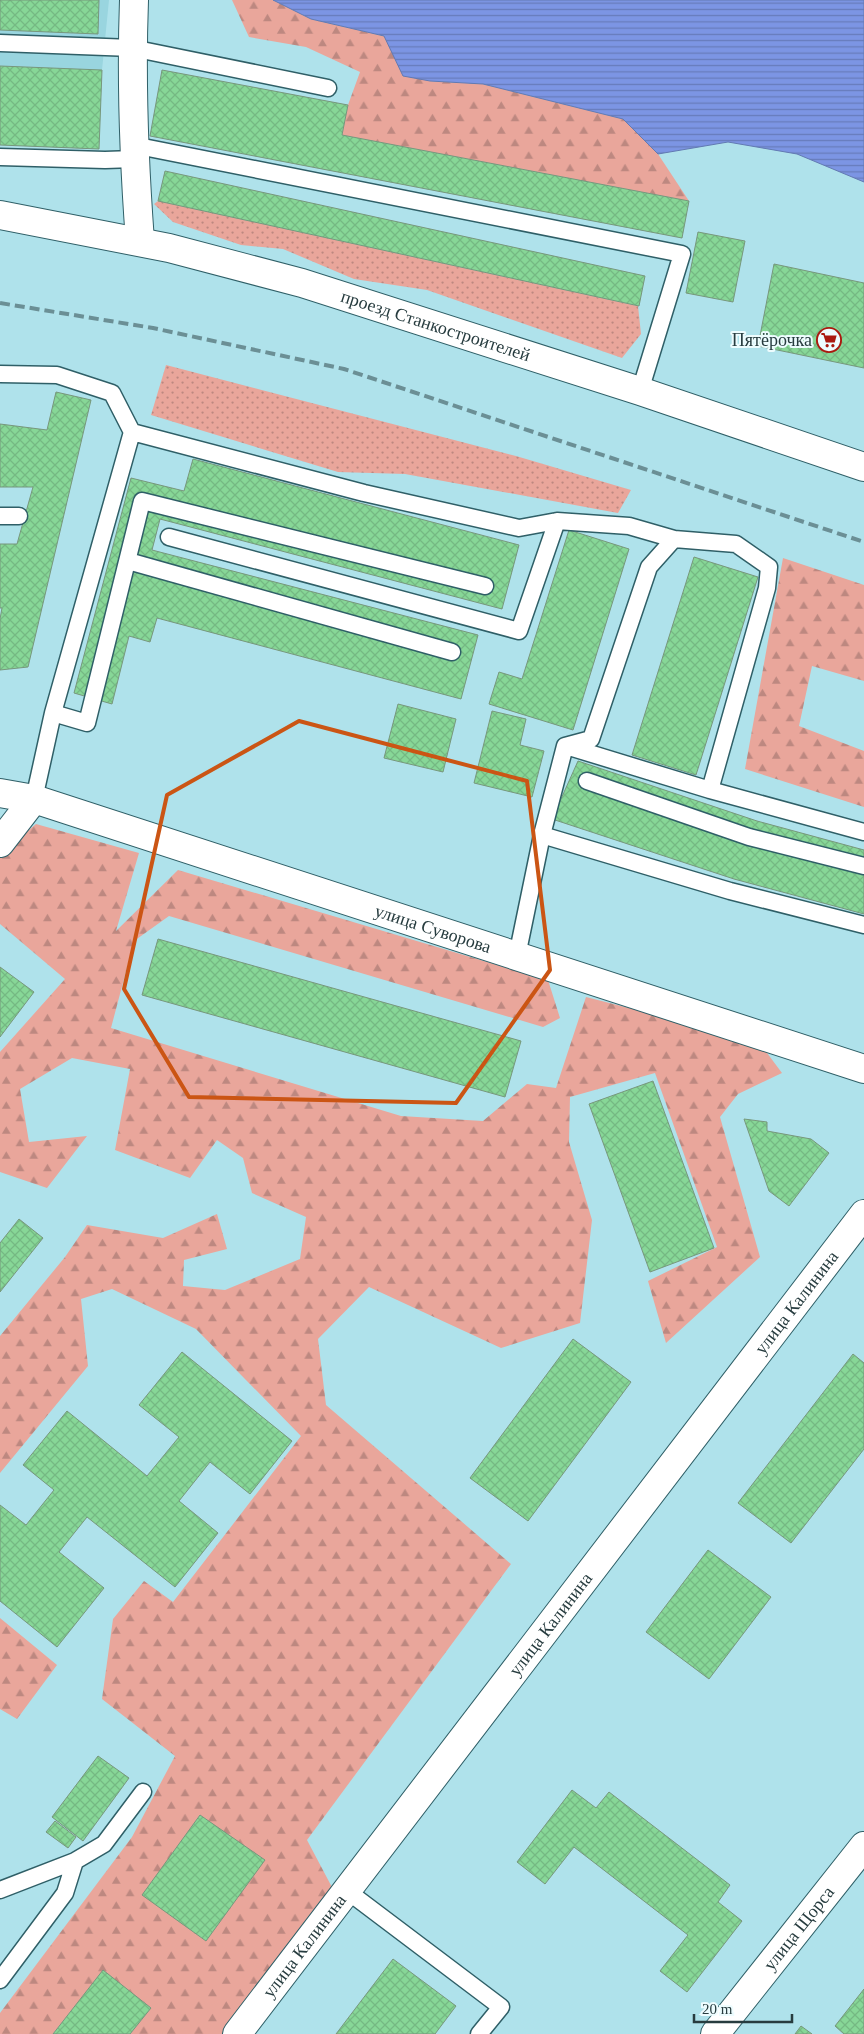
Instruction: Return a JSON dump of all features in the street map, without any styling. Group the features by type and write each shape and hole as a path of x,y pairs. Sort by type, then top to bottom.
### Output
{"street":[{"path":"134,0 132,48 134,152 140,241"},
{"name":"проезд Станкостроителей","path":"0,215 140,241 302,284 640,391 864,467"},
{"name":"улица Суворова","path":"0,793 34,799 864,1069"},
{"path":"0,843 34,799"},
{"name":"улица Калинина","path":"237,2034 864,1214"},
{"name":"улица Щорса","path":"714,2034 864,1846"}],"lane":[{"path":"0,43 132,48 328,88"},
{"path":"0,157 104,160 134,152 682,254 640,391"},
{"path":"0,374 57,375 112,393 132,432 53,713 34,799"},
{"path":"132,432 364,493 520,528 558,521 629,526 674,539 736,544 769,566 767,588 710,790"},
{"path":"53,713 87,723 142,502 485,586"},
{"path":"0,516 19,516"},
{"path":"169,537 519,631 558,521"},
{"path":"565,746 591,739 649,567 674,539"},
{"path":"128,561 452,652"},
{"path":"565,746 710,790 864,832"},
{"path":"517,956 542,836 565,746"},
{"path":"587,781 749,837 864,866"},
{"path":"542,836 730,892 864,925"},
{"path":"0,1890 75,1861 104,1844 143,1792"},
{"path":"0,1980 65,1893 75,1861"},
{"path":"346,1890 501,2006 479,2034"}],"highlighted area":[{"path":"299,721 527,781 550,970 456,1103 189,1097 124,989 167,795"}],"shaded area":[{"path":"0,0 109,0 102,70 99,149 0,145"}],"green space":[{"path":"232,0 273,0 311,19 384,36 430,81 483,84 623,119 658,154 689,201 342,135 348,105 360,72 306,47 249,37"},
{"path":"158,201 638,306 641,334 622,358 427,290 354,279 283,249 241,245 173,222 154,204"},
{"path":"166,365 516,456 631,490 618,513 405,474 338,472 151,415"},
{"path":"783,558 864,585 864,681 812,666 799,726 864,751 864,807 745,769"},
{"path":"36,824 139,853 116,931 178,870 548,980 560,1018 543,1027 169,916 134,941 111,1028 401,1116 483,1121 527,1084 556,1088 586,997 758,1041 782,1073 738,1094 720,1117 760,1257 666,1343 648,1281 717,1247 655,1073 570,1097 569,1142 592,1220 580,1323 501,1348 369,1287 318,1339 326,1405 511,1564 307,1840 334,1891 228,2034 130,2034 151,2008 103,1971 53,2034 0,2034 0,2013 132,1837 175,1756 102,1699 113,1619 144,1581 173,1602 301,1436 196,1329 112,1289 81,1299 88,1366 0,1473 0,1336 65,1257 87,1225 163,1238 217,1214 227,1249 184,1260 183,1286 225,1290 300,1259 306,1217 252,1193 243,1158 217,1140 190,1178 115,1150 130,1069 72,1058 20,1089 29,1142 87,1136 47,1188 0,1172 0,1052 65,979 0,924 0,854","holes":["200,1815 264,1860 206,1941 143,1895"]},
{"path":"0,1618 57,1665 17,1719 0,1709"}],"water":[{"path":"273,0 864,0 864,182 797,154 728,142 658,154 623,119 483,84 430,81 403,76 384,36 311,19"}],"building":[{"path":"0,0 99,0 98,34 0,30"},
{"path":"0,66 102,70 99,149 0,145"},
{"path":"162,70 348,105 342,135 689,201 682,238 150,136"},
{"path":"165,171 645,276 639,306 158,201"},
{"path":"698,232 745,241 733,302 686,293"},
{"path":"774,264 864,283 864,368 758,346"},
{"path":"56,392 91,400 28,667 0,670 0,619 2,608 0,608 0,544 17,544 33,487 0,487 0,424 47,430"},
{"path":"193,459 519,545 502,609 160,519 152,550 478,635 461,699 157,618 150,642 129,636 112,704 74,693 131,478 184,491"},
{"path":"569,530 629,549 573,730 489,704 499,672 522,679"},
{"path":"694,557 758,577 696,775 632,755"},
{"path":"398,704 456,719 443,772 384,758"},
{"path":"492,711 526,719 520,745 544,751 532,797 474,783"},
{"path":"578,761 757,821 864,850 864,914 734,879 552,819"},
{"path":"158,939 521,1041 505,1097 142,995"},
{"path":"0,967 34,992 0,1037"},
{"path":"653,1081 714,1248 650,1272 589,1104"},
{"path":"744,1119 767,1122 767,1131 811,1139 829,1153 789,1206 769,1191"},
{"path":"19,1219 43,1238 0,1292 0,1243"},
{"path":"573,1339 631,1382 528,1521 470,1478"},
{"path":"182,1352 292,1441 250,1494 210,1462 179,1501 218,1533 175,1587 87,1517 59,1552 104,1588 57,1647 0,1601 0,1505 26,1525 54,1490 23,1465 67,1411 147,1476 179,1437 139,1405"},
{"path":"853,1354 864,1363 864,1449 791,1543 738,1503"},
{"path":"708,1550 771,1597 709,1679 646,1632"},
{"path":"98,1756 129,1778 83,1841 52,1817"},
{"path":"572,1790 596,1808 609,1792 730,1885 718,1902 742,1921 687,1992 660,1971 688,1935 574,1847 545,1884 517,1862"},
{"path":"200,1815 265,1860 206,1941 142,1895"},
{"path":"55,1821 76,1837 68,1848 46,1832"},
{"path":"393,1959 456,2006 435,2034 336,2034"},
{"path":"103,1970 151,2008 130,2034 53,2034"},
{"path":"864,1989 864,2034 844,2034 835,2026"},
{"path":"801,2026 812,2034 795,2034"}],"railway":[{"path":"0,303 153,328 344,369 864,542"}],"place":[{"name":"Пятёрочка","path":"829,340"}]}
